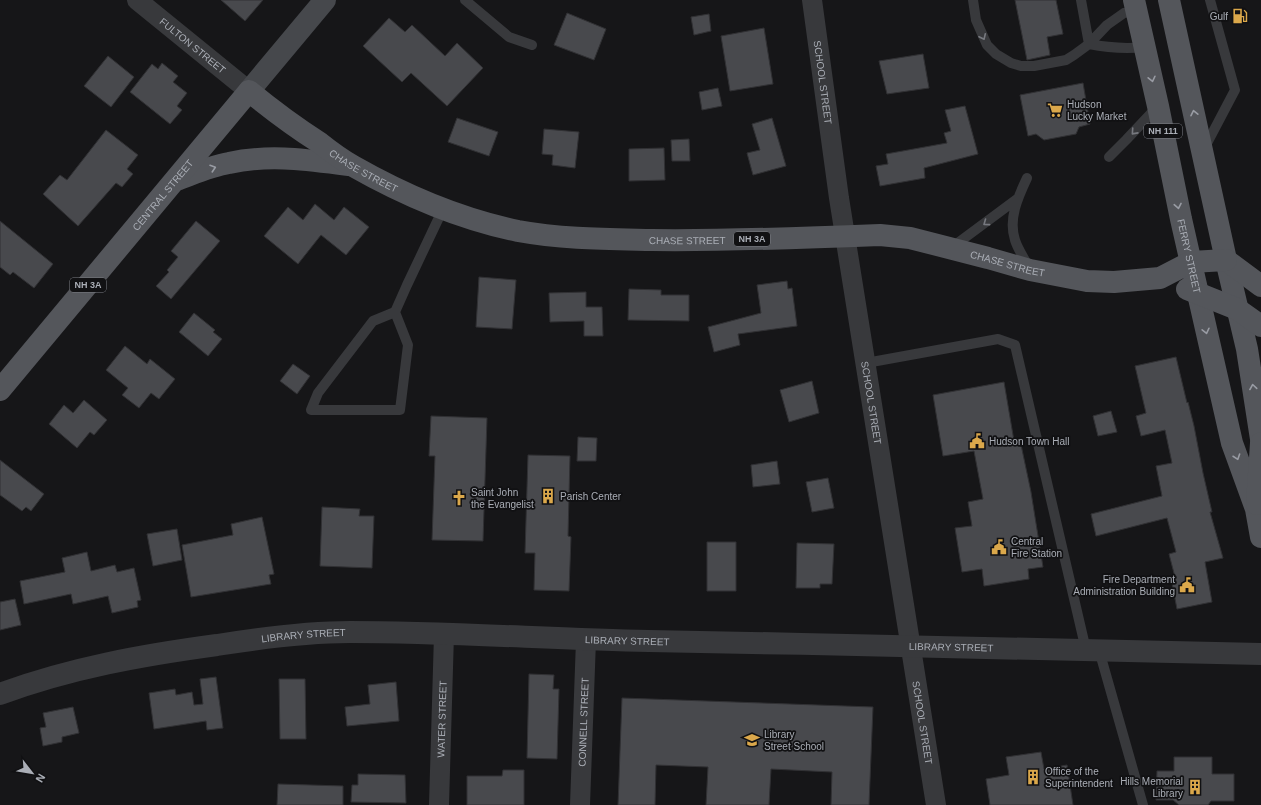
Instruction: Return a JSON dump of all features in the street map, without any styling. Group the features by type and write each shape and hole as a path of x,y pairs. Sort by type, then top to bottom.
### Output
{"main road":[{"name":"CENTRAL STREET","path":"0,390 325,0"},
{"name":"NH 111","path":"1169,0 1247,349 1261,439"},
{"name":"FERRY STREET","path":"1135,6 1158,106 1190,262 1232,443 1256,510 1261,537"},
{"name":"CHASE STREET","path":"249,91 279,115 351,165 398,190 444,209 476,220 518,231 556,237 684,240 880,235 910,238 1030,270 1087,281 1114,282 1160,278 1190,262 1226,260"},
{"name":"NH 3A","path":"176,180 228,163 259,158 290,158 351,165"},
{"path":"1226,260 1261,286"},
{"name":"NH 3A","path":"1160,278 1237,309 1261,326"},
{"name":"FERRY STREET","path":"1256,510 1261,443"}],"street":[{"name":"FULTON STREET","path":"137,0 249,91"},
{"name":"SCHOOL STREET","path":"812,0 846,237 936,805"},
{"name":"LIBRARY STREET","path":"0,694 41,679 113,662 262,638 311,633 349,632 444,634 586,640 1261,654"},
{"name":"WATER STREET","path":"439,805 444,634"},
{"name":"CONNELL STREET","path":"580,805 586,640"}],"lane":[{"path":"465,0 509,37 532,45"},
{"path":"973,0 976,20 987,45 996,54 1011,63 1021,66 1034,66 1066,60 1074,56 1089,44 1107,25 1135,6"},
{"path":"1081,0 1089,44"},
{"path":"1202,152 1234,90 1210,0"},
{"path":"1089,44 1118,49 1145,47"},
{"path":"1109,157 1158,106"},
{"path":"1027,178 1017,200 1013,229 1015,241 1030,270"},
{"path":"951,248 1017,200"},
{"path":"395,312 408,345 400,410 311,410 318,393 373,321 395,312 444,209"},
{"path":"866,363 998,339 1015,345 1092,650 1143,805"}],"building":[{"path":"221,0 263,0 245,21"},
{"path":"1015,0 1056,0 1063,34 1047,37 1050,55 1027,60"},
{"path":"567,13 606,29 594,60 554,45"},
{"path":"709,14 711,31 694,35 691,17"},
{"path":"389,18 405,32 412,25 445,56 457,43 483,68 447,106 411,73 402,82 363,46"},
{"path":"764,28 773,84 730,91 721,36"},
{"path":"923,54 929,88 887,94 879,61"},
{"path":"108,56 134,77 111,107 84,86"},
{"path":"162,63 178,76 173,82 187,93 177,106 182,110 170,124 130,92 152,64 158,69"},
{"name":"Hudson Lucky Market","path":"1083,83 1090,124 1079,127 1076,134 1044,140 1036,134 1028,136 1020,95"},
{"path":"718,88 722,106 702,110 699,92"},
{"path":"965,106 978,154 924,168 925,178 880,186 876,166 888,164 886,154 947,143 944,133 951,131 945,110"},
{"path":"457,118 498,132 489,156 448,142"},
{"path":"772,118 786,166 753,175 747,153 760,150 752,124"},
{"path":"544,129 579,132 575,168 552,165 553,155 542,154"},
{"path":"106,130 138,155 127,169 133,174 122,187 116,183 78,226 43,194 60,175 67,180"},
{"path":"689,139 690,161 672,161 671,140"},
{"path":"664,148 665,180 629,181 629,149"},
{"path":"315,204 334,220 344,207 369,227 346,255 321,235 298,264 264,236 288,207 303,220"},
{"path":"0,221 53,264 34,288 13,272 10,275 0,267"},
{"path":"196,221 220,241 171,299 156,286 169,272 167,270 178,257 171,251"},
{"path":"479,277 516,280 512,329 476,327"},
{"path":"787,281 788,289 792,288 797,326 738,334 740,345 714,352 708,327 761,313 757,285"},
{"path":"629,289 661,290 661,295 689,295 689,321 628,320"},
{"path":"586,292 586,307 602,307 603,336 584,336 584,321 550,322 549,293"},
{"path":"194,313 215,330 213,332 222,339 208,356 179,332"},
{"path":"125,346 147,364 150,359 175,379 159,399 151,393 139,408 122,395 128,388 106,370"},
{"path":"1176,357 1194,426 1212,512 1210,512 1223,558 1205,562 1212,602 1177,609 1171,578 1175,577 1169,554 1176,552 1167,518 1096,536 1091,514 1162,496 1156,466 1172,463 1165,430 1141,436 1136,416 1146,413 1135,366"},
{"path":"293,364 310,376 297,394 280,381"},
{"path":"812,381 819,413 789,422 780,390"},
{"path":"1004,382 1014,441 1020,440 1031,492 1043,567 1028,569 1029,579 984,586 982,569 962,572 955,528 972,526 968,502 983,499 974,451 943,456 933,395"},
{"path":"84,400 107,420 94,435 90,432 77,448 49,424 64,405 73,413"},
{"path":"1111,411 1117,432 1098,436 1093,416"},
{"name":"Saint John the Evangelist","path":"431,416 487,418 483,541 432,540 435,456 429,456"},
{"path":"578,437 597,438 596,461 577,461"},
{"name":"Parish Center","path":"528,455 570,456 568,536 571,537 569,591 534,590 535,553 525,553"},
{"path":"0,460 44,494 31,511 26,507 22,511 0,495"},
{"path":"777,461 780,484 753,487 751,465"},
{"path":"828,478 834,508 812,512 806,482"},
{"path":"322,507 360,509 359,516 374,516 372,568 320,566"},
{"path":"262,517 274,574 269,575 271,584 191,597 182,545 233,535 231,524"},
{"path":"177,529 182,560 153,566 147,534"},
{"path":"707,542 736,542 736,591 707,591"},
{"path":"797,543 834,544 832,584 820,584 820,588 796,588"},
{"path":"87,552 91,571 115,565 117,572 134,568 141,600 137,601 138,607 112,613 108,596 73,604 71,594 24,604 20,581 65,572 62,558"},
{"path":"15,599 21,625 0,630 0,602"},
{"path":"529,674 554,675 553,689 559,689 557,759 527,758"},
{"path":"216,677 223,728 207,730 206,721 154,729 149,693 175,689 176,695 192,692 194,705 203,704 200,679"},
{"path":"279,679 305,679 306,739 280,739"},
{"path":"396,682 399,721 347,726 345,707 370,704 368,685"},
{"path":"622,698 873,707 869,805 831,805 832,772 771,769 769,805 706,805 708,767 656,765 655,805 618,805"},
{"path":"73,707 79,733 62,737 62,742 43,746 40,728 46,727 43,713"},
{"name":"Office of the Superintendent","path":"1041,752 1044,769 1067,765 1073,805 990,805 986,779 1009,775 1006,757"},
{"name":"Hills Memorial Library","path":"1174,757 1212,757 1212,774 1234,774 1234,801 1211,801 1208,805 1179,805 1173,800 1156,800 1157,771 1174,771"},
{"path":"503,770 524,770 524,805 467,805 467,776 502,776"},
{"path":"358,774 405,775 406,803 351,802 352,785 358,785"},
{"path":"278,784 343,786 343,805 277,805"}],"place":[{"name":"Gulf","path":"1240,16"},
{"name":"Hudson Lucky Market","path":"1055,110"},
{"name":"Hudson Town Hall","path":"977,441"},
{"name":"Parish Center","path":"548,496"},
{"name":"Saint John the Evangelist","path":"459,498"},
{"name":"Central Fire Station","path":"999,547"},
{"name":"Fire Department Administration Building","path":"1187,585"},
{"name":"Library Street School","path":"752,740"},
{"name":"Office of the Superintendent","path":"1033,777"},
{"name":"Hills Memorial Library","path":"1195,787"}]}
